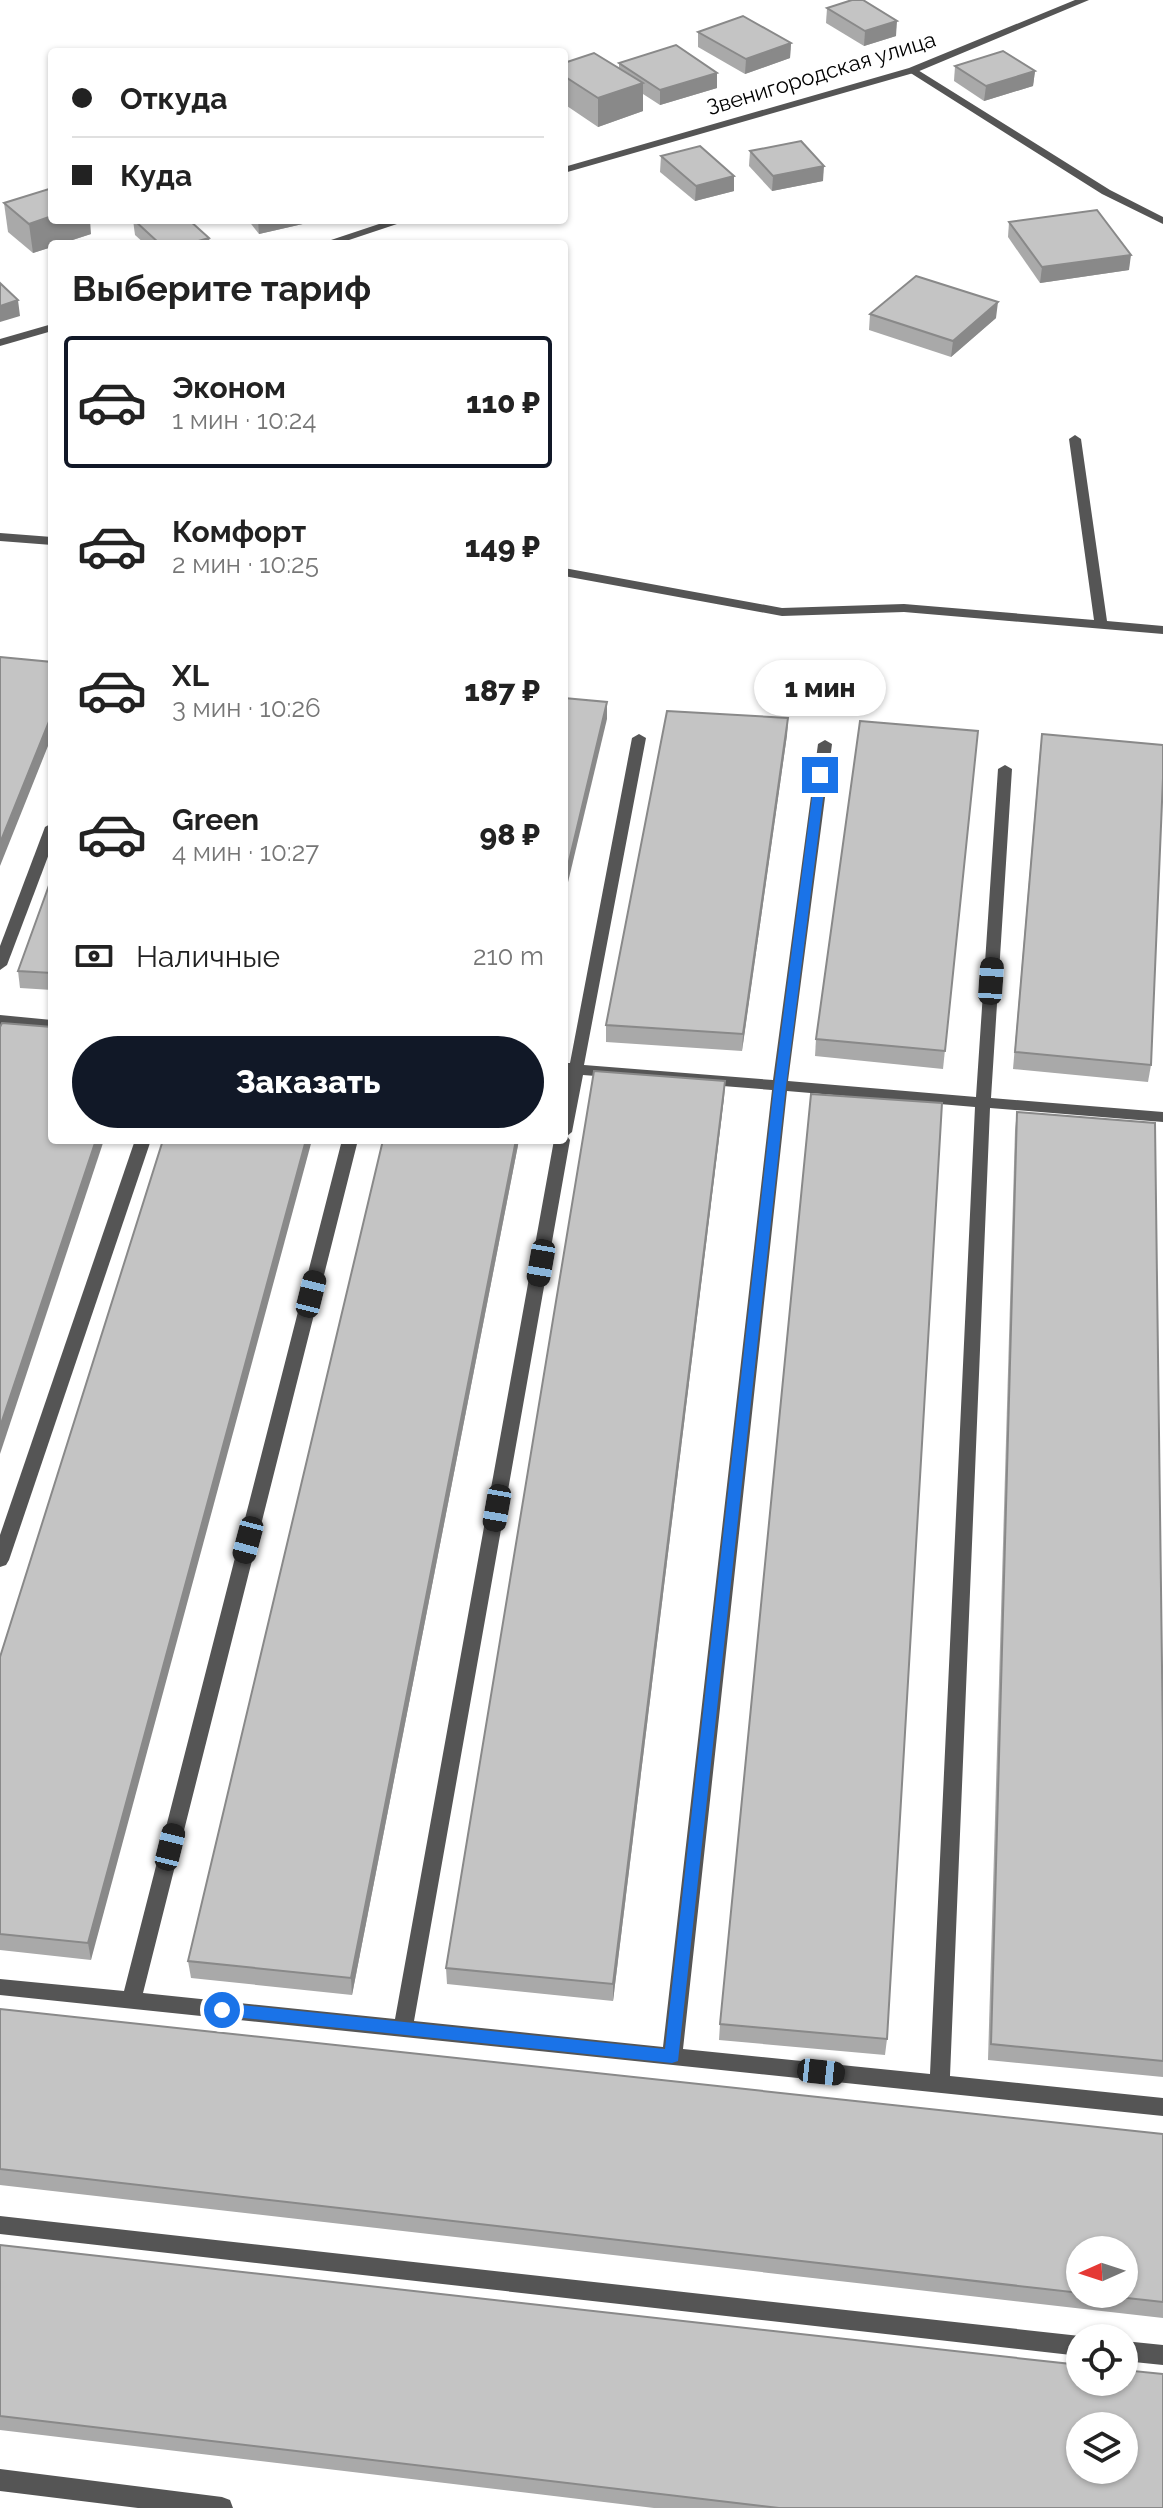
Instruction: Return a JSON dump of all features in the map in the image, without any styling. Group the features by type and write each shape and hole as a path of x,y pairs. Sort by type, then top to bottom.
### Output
{"street":[{"name":"Звенигородская улица","path":"568,169 913,70 1084,0"},
{"path":"913,70 1106,192 1163,221"},
{"path":"338,240 390,224"},
{"path":"0,343 48,328"},
{"path":"1075,439 1101,624"},
{"path":"0,537 48,541"},
{"path":"568,573 782,612 904,608 1163,630"},
{"path":"568,1089 639,738"},
{"path":"672,2056 780,1086 825,744"},
{"path":"940,2084 983,1102 1005,769"},
{"path":"0,965 48,838"},
{"path":"0,1020 48,1025"},
{"path":"570,1068 1163,1117"},
{"path":"0,1560 142,1144"},
{"path":"131,2001 349,1144"},
{"path":"403,2029 561,1144"},
{"path":"0,1987 1163,2107"},
{"path":"0,2225 1066,2344"},
{"path":"1138,2352 1163,2355"},
{"path":"0,2480 222,2508"}],"building":[{"path":"863,0 897,21 865,31 827,8"},
{"path":"743,16 791,43 746,59 698,32"},
{"path":"676,45 717,73 660,90 619,63"},
{"path":"1003,51 1035,71 986,86 955,66"},
{"path":"594,53 643,83 598,98 568,79 568,62"},
{"path":"801,141 824,166 773,176 750,151"},
{"path":"700,146 734,176 696,186 661,156"},
{"path":"48,189 48,217 29,224 4,203"},
{"path":"1097,210 1131,255 1042,267 1009,222"},
{"path":"138,224 193,224 209,238 202,240 156,240"},
{"path":"916,276 998,302 953,341 870,314"},
{"path":"0,283 18,300 0,306"},
{"path":"0,657 48,662 48,724 0,843"},
{"path":"568,698 607,702 568,865"},
{"path":"667,711 788,718 743,1034 606,1025"},
{"path":"860,721 978,731 945,1051 816,1039"},
{"path":"1042,734 1163,745 1151,1065 1015,1052"},
{"path":"48,888 48,973 18,971"},
{"path":"2,1023 48,1027 48,1144 95,1144 0,1427"},
{"path":"594,1071 725,1081 613,1984 446,1968"},
{"path":"811,1094 942,1103 887,2039 720,2024"},
{"path":"1017,1112 1155,1123 1163,1744 1163,2061 991,2044"},
{"path":"162,1144 305,1144 88,1943 0,1934 0,1657"},
{"path":"382,1144 515,1144 351,1978 188,1961"},
{"path":"0,2009 1163,2134 1163,2302 1138,2299 1138,2236 1066,2236 1066,2291 0,2169"},
{"path":"0,2245 1066,2363 1066,2396 1138,2396 1138,2371 1163,2374 1163,2508 779,2508 0,2416"}],"route":[{"path":"222,2010 672,2056 780,1086 820,775"}]}
